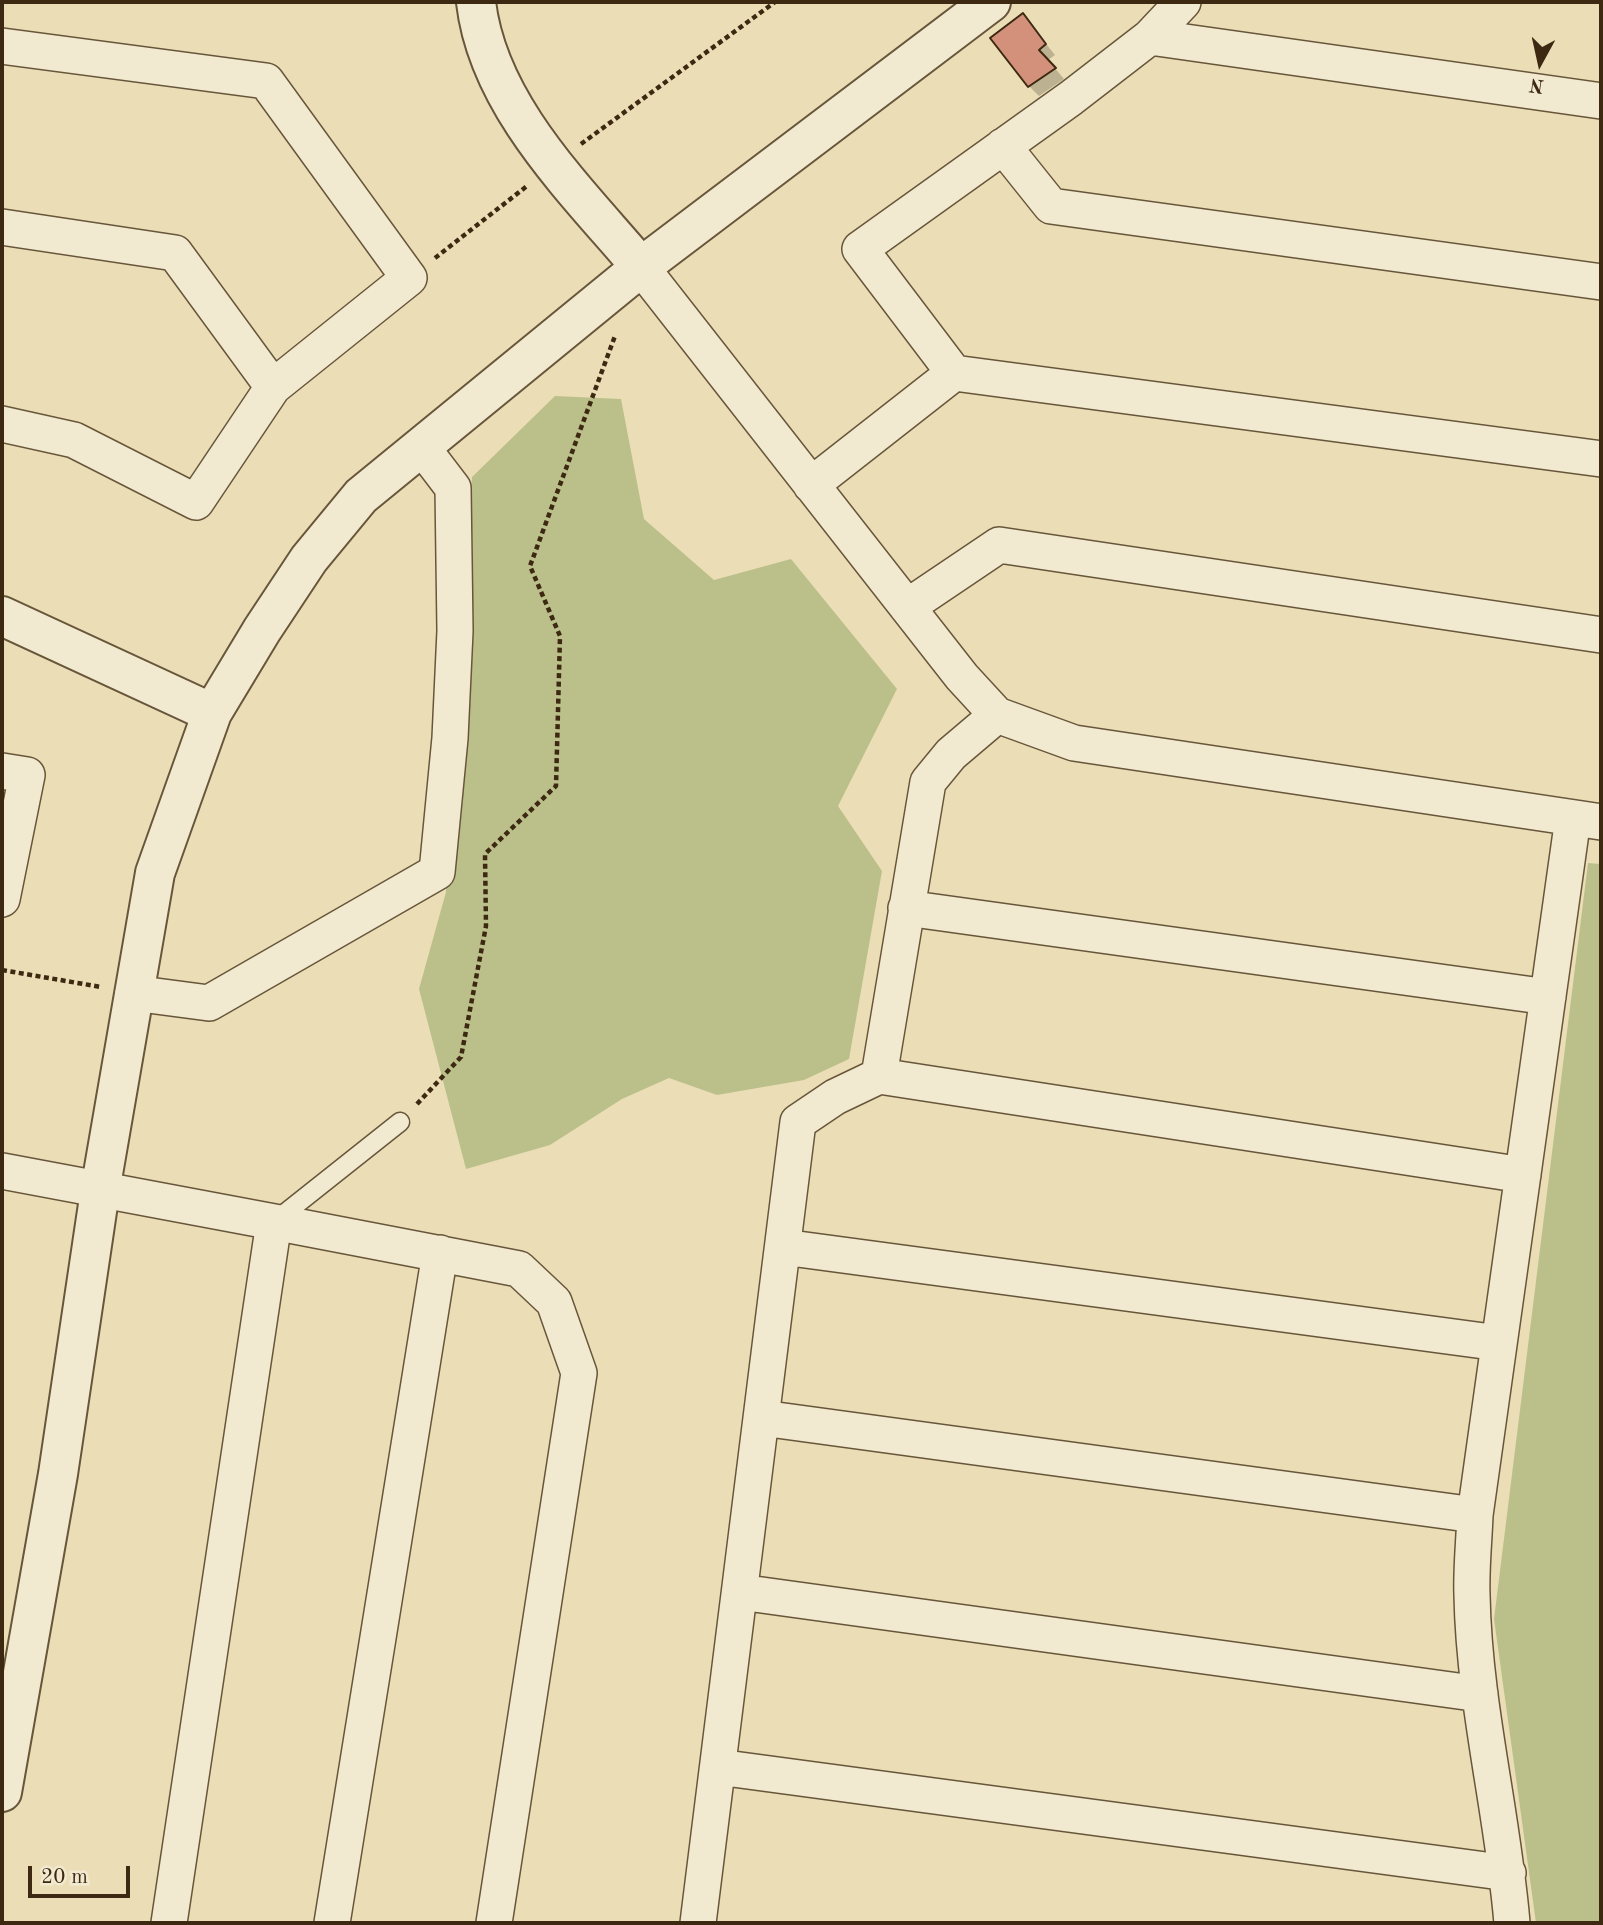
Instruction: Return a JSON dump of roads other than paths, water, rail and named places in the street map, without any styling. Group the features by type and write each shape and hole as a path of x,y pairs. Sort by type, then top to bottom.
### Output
{"street":[{"path":"476,2 488,55 516,110 555,164 641,267 962,677 997,715 1073,743 1587,820 1548,997 1475,1515 1472,1595 1480,1694 1508,1873 1512,1923"},
{"path":"2,1792 58,1474 100,1191 132,993 155,873 212,713 309,559 361,496 641,267 991,2"},
{"path":"1182,2 1150,37 860,249 954,373 1601,459"},
{"path":"1150,37 1601,101"},
{"path":"2,46 265,80 409,278 273,387 196,502 74,440 2,424"},
{"path":"1003,146 1051,206 1601,282"},
{"path":"2,227 176,253 273,387"},
{"path":"811,485 954,373"},
{"path":"132,993 209,1003 437,872 450,738 456,631 453,488 421,446"},
{"path":"907,607 999,545 1601,635"},
{"path":"2,616 212,713"},
{"path":"879,1076 928,782 951,754 997,715"},
{"path":"2,771 27,775 2,899"},
{"path":"906,908 1548,997"},
{"path":"698,1923 799,1122 835,1097 879,1076 1523,1175"},
{"path":"2,1171 519,1269 554,1301 579,1373 494,1923"},
{"path":"169,1923 274,1222"},
{"path":"783,1247 1500,1343"},
{"path":"332,1923 440,1253"},
{"path":"762,1418 1475,1515"},
{"path":"740,1592 1480,1694"},
{"path":"718,1767 1508,1873"}],"lane":[{"path":"274,1222 400,1122"}]}
